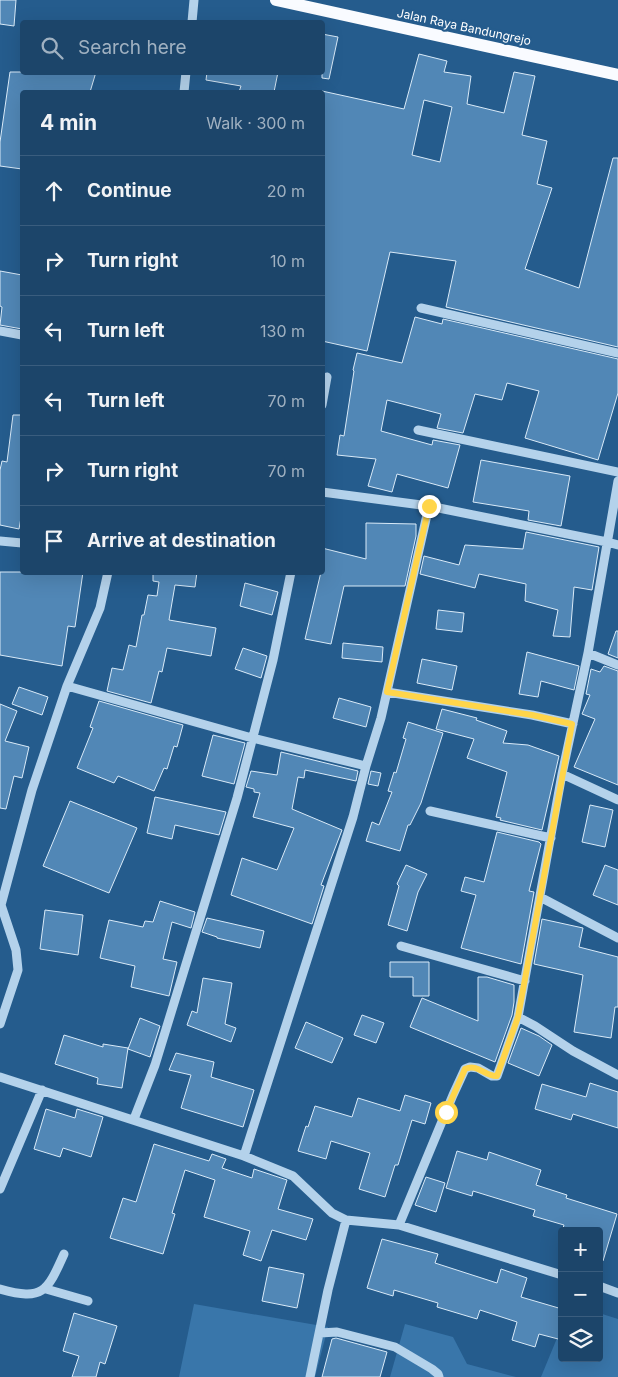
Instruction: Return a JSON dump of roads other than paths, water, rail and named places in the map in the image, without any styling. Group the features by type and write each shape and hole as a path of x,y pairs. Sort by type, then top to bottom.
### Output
{"main road":[{"name":"Jalan Raya Bandungrejo","path":"276,0 618,75"}],"street":[{"path":"192,20 194,0"},
{"path":"184,90 186,75"},
{"path":"422,308 618,353"},
{"path":"0,331 20,335"},
{"path":"325,388 327,377"},
{"path":"418,430 618,472"},
{"path":"399,1225 465,1069 470,1067 478,1068 492,1076 497,1076 518,1017 562,774 588,653 618,481"},
{"path":"325,492 429,506 618,545"},
{"path":"244,1156 353,817 381,718 429,506"},
{"path":"0,541 20,543"},
{"path":"0,1024 18,970 16,950 1,906 32,790 67,686 100,608 107,575"},
{"path":"134,1119 155,1065 237,798 273,660 291,575"},
{"path":"588,653 618,665"},
{"path":"67,686 252,738 366,766"},
{"path":"387,692 532,715 572,724"},
{"path":"562,774 618,800"},
{"path":"430,811 551,838"},
{"path":"540,896 618,938"},
{"path":"401,946 525,981"},
{"path":"518,1017 573,1051 618,1075"},
{"path":"0,1077 244,1156 293,1176 332,1213 346,1220 399,1225 558,1274"},
{"path":"0,1189 42,1090"},
{"path":"310,1377 328,1290 346,1220"},
{"path":"0,1289 33,1295 46,1288 64,1254"},
{"path":"603,1287 618,1293"},
{"path":"46,1288 88,1301"},
{"path":"320,1332 336,1332 395,1347 432,1369 439,1377"}]}
